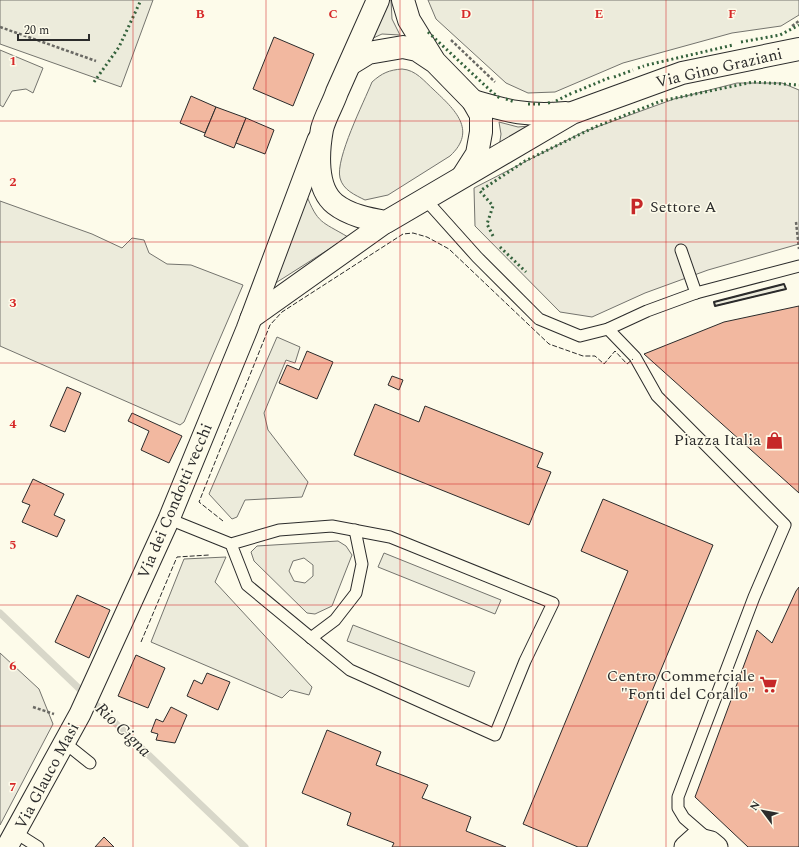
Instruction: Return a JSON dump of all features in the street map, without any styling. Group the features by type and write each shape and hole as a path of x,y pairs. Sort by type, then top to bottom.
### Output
{"street":[{"path":"378,0 322,128 318,160 319,174 333,203 346,211 361,217 386,222"},
{"path":"403,0 409,20 435,62"},
{"path":"350,64 368,53 402,47 417,50 435,62 473,101 481,115 481,132 477,154 462,177"},
{"name":"Via Gino Graziani","path":"386,222 572,113 682,73 799,49"},
{"name":"Via Gino Graziani","path":"473,101 522,114 539,116 572,113"},
{"name":"Via dei Condotti vecchi","path":"94,682 169,519 251,318 322,128"},
{"path":"251,318 386,222"},
{"name":"Via Glauco Masi","path":"12,840 65,743 94,682"},
{"path":"685,847 696,838 714,844"}],"lane":[{"path":"425,199 477,257 538,319 580,336 608,329 648,311 696,294 799,266"},
{"path":"681,250 696,294"},
{"path":"608,329 635,357 657,396 785,525 754,597 678,797 678,808 684,818 714,844"},
{"path":"169,519 231,544 279,530 332,526 390,537 553,603 525,661 495,735 350,670 248,585 231,544"},
{"path":"311,638 335,620 356,593 362,564 355,530"},
{"path":"65,743 90,763"},
{"path":"12,840 38,847"}],"path":[{"path":"0,26 96,60"},
{"path":"445,35 496,83"},
{"path":"796,222 799,254"},
{"path":"33,707 57,715"}],"shaded area":[{"path":"0,0 153,0 121,87 0,44"},
{"path":"387,0 391,0 392,19 400,35 382,34 369,40"},
{"path":"428,0 799,0 799,15 781,26 732,33 623,63 555,92 528,93 506,83 436,19"},
{"path":"0,50 43,68 33,93 26,89 12,91 3,107 0,105"},
{"path":"402,69 412,71 420,76 442,97 460,120 463,129 462,137 458,146 450,156 388,195 365,200 350,192 344,186 340,178 342,158 351,130 372,82 386,72"},
{"name":"Settore A","path":"737,83 782,83 799,90 799,244 708,270 645,293 592,317 560,312 475,226 474,188 583,132 674,99"},
{"path":"499,122 518,127 540,125 499,148 501,134"},
{"path":"306,194 317,217 348,237 274,284"},
{"path":"0,201 92,234 122,248 132,238 144,240 149,253 167,264 191,265 243,285 184,422 180,425 0,346"},
{"path":"784,284 786,289 715,306 714,302"},
{"path":"277,337 300,347 295,363 286,360 264,413 268,430 308,482 302,497 245,500 237,517 232,519 209,494"},
{"path":"338,541 346,546 352,555 332,606 315,614 307,613 254,561 251,552 257,546","holes":["304,558 313,565 313,576 305,583 294,581 289,571 293,561"]},
{"path":"384,553 501,600 495,614 378,567"},
{"path":"226,557 215,582 312,687 309,695 290,690 282,698 151,642 184,559"},
{"path":"353,625 475,672 469,687 347,641"},
{"path":"0,653 39,689 53,724 0,825"}],"building":[{"path":"274,37 314,54 293,106 253,89"},
{"path":"191,96 216,107 205,133 180,123"},
{"path":"216,107 246,118 234,148 204,136"},
{"path":"246,118 274,130 265,154 236,143"},
{"path":"799,306 799,493 644,354 724,322"},
{"path":"307,351 333,362 317,399 279,383 287,365 299,370"},
{"path":"392,376 403,380 399,390 388,385"},
{"path":"67,387 81,393 65,432 50,426"},
{"path":"375,404 419,422 425,406 543,453 537,467 551,472 529,525 354,455"},
{"path":"132,413 182,436 169,463 141,450 149,431 128,421"},
{"path":"33,479 64,494 54,515 65,520 57,537 22,522 30,505 22,502"},
{"path":"603,499 713,545 587,847 578,847 523,824 628,571 581,551"},
{"name":"Centro Commerciale \"Fonti del Corallo\"","path":"799,587 799,847 748,847 695,797 757,630 772,643"},
{"path":"77,595 110,610 89,658 55,642"},
{"path":"136,655 165,668 148,708 118,696"},
{"path":"207,673 230,682 218,710 187,696 194,680 202,684"},
{"path":"171,707 187,715 175,743 156,740 158,734 151,732 156,719 163,722"},
{"path":"327,730 381,752 376,765 428,785 422,798 471,817 466,831 506,847 392,847 394,843 347,825 351,813 302,793"},
{"path":"104,837 114,847 95,847"}],"waterway":[{"name":"Rio Cigna","path":"0,613 245,847"}],"hedge":[{"path":"94,82 119,47 141,0"},
{"path":"741,42 780,35 799,25"},
{"path":"428,32 501,99"},
{"path":"647,65 733,45"},
{"path":"638,68 644,66"},
{"path":"614,77 633,70"},
{"path":"575,92 611,77"},
{"path":"493,236 487,224 493,206 480,191 525,161 595,127 661,101 753,82 799,85"},
{"path":"556,101 572,93"},
{"path":"506,99 515,102"},
{"path":"548,103 553,102"},
{"path":"528,104 543,104"},
{"path":"500,247 526,272"}],"fence":[{"path":"223,521 199,502 270,325 282,312 403,234 413,233 427,237 449,249 549,344 583,356 595,356 604,364 615,351 627,364 633,359"},
{"path":"141,642 177,557 209,555"}],"wall":[{"path":"784,284 786,289 715,306 714,302 784,284"}],"place":[{"name":"Settore A","path":"637,207"},
{"name":"Piazza Italia","path":"774,440"},
{"name":"Centro Commerciale \"Fonti del Corallo\"","path":"768,685"}]}
